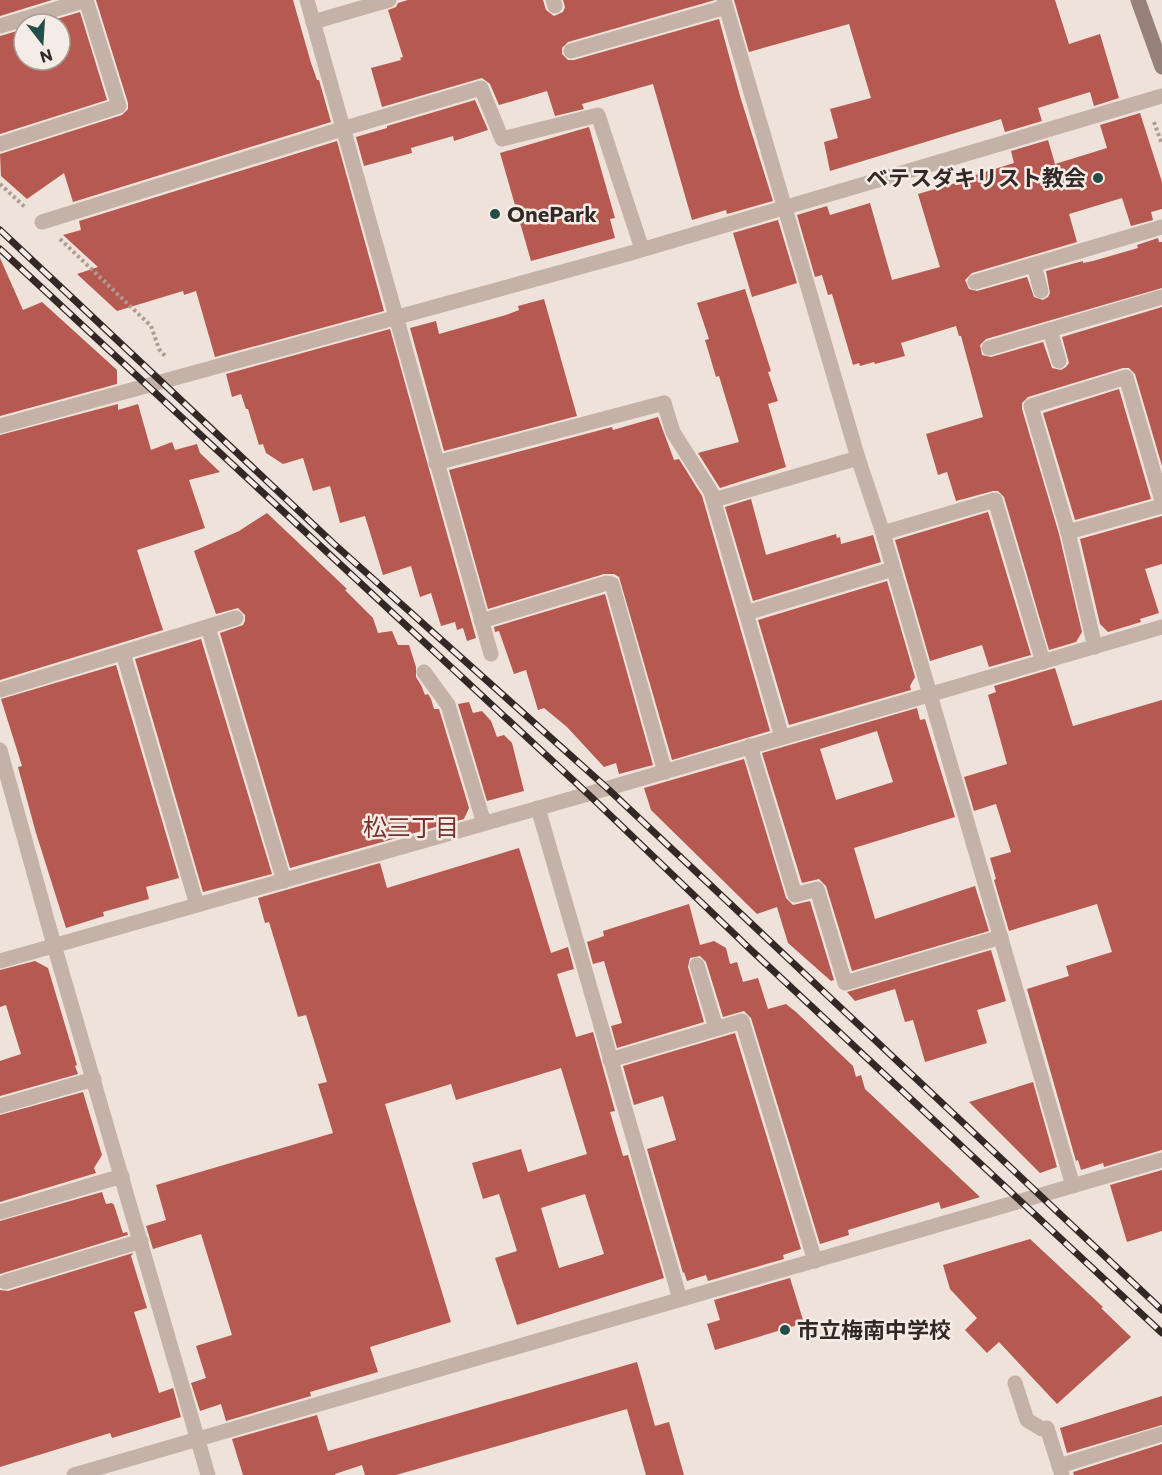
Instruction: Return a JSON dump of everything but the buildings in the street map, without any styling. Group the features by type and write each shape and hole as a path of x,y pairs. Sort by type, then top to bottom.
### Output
{"street":[{"path":"0,26 86,0 119,106 0,144"},
{"path":"307,0 490,654"},
{"path":"313,22 389,0"},
{"path":"1138,0 1162,67"},
{"path":"571,51 725,4 858,458 883,532 1073,1186"},
{"path":"42,222 481,88 502,139 598,115 642,249"},
{"path":"0,426 642,249 1162,96"},
{"path":"975,282 1162,227"},
{"path":"1034,265 1041,291"},
{"path":"989,348 1162,297"},
{"path":"1050,330 1059,361"},
{"path":"1095,647 1068,532 1031,406 1126,377 1162,501"},
{"path":"436,463 664,403 673,432 714,500 782,737"},
{"path":"714,500 858,458"},
{"path":"883,532 995,500 1043,662"},
{"path":"1068,532 1162,506"},
{"path":"746,613 893,569"},
{"path":"481,621 607,583 612,584 665,772"},
{"path":"0,690 236,618"},
{"path":"208,627 284,881"},
{"path":"0,961 665,772 1162,627"},
{"path":"123,653 197,905"},
{"path":"424,672 448,705 484,823"},
{"path":"750,746 795,895 817,889 845,983 1001,937"},
{"path":"0,750 54,945 208,1475"},
{"path":"538,808 680,1299"},
{"path":"697,965 716,1028"},
{"path":"610,1060 742,1021 814,1261"},
{"path":"0,1107 94,1079"},
{"path":"74,1475 1162,1160"},
{"path":"0,1212 122,1176"},
{"path":"5,1282 141,1242"},
{"path":"1016,1383 1027,1420 1042,1429 1047,1428 1060,1470 1162,1434"}],"path":[{"path":"0,184 151,326 159,349 185,376"}],"railway":[{"path":"0,230 334,544 607,788 1162,1310"},
{"path":"0,249 588,794 751,950 1162,1333"}],"place":[{"name":"ベテスダキリスト教会","path":"1098,178"},
{"name":"OnePark","path":"495,214"},
{"name":"市立梅南中学校","path":"785,1330"}],"district":[{"name":"松三丁目","path":"411,828"}]}
